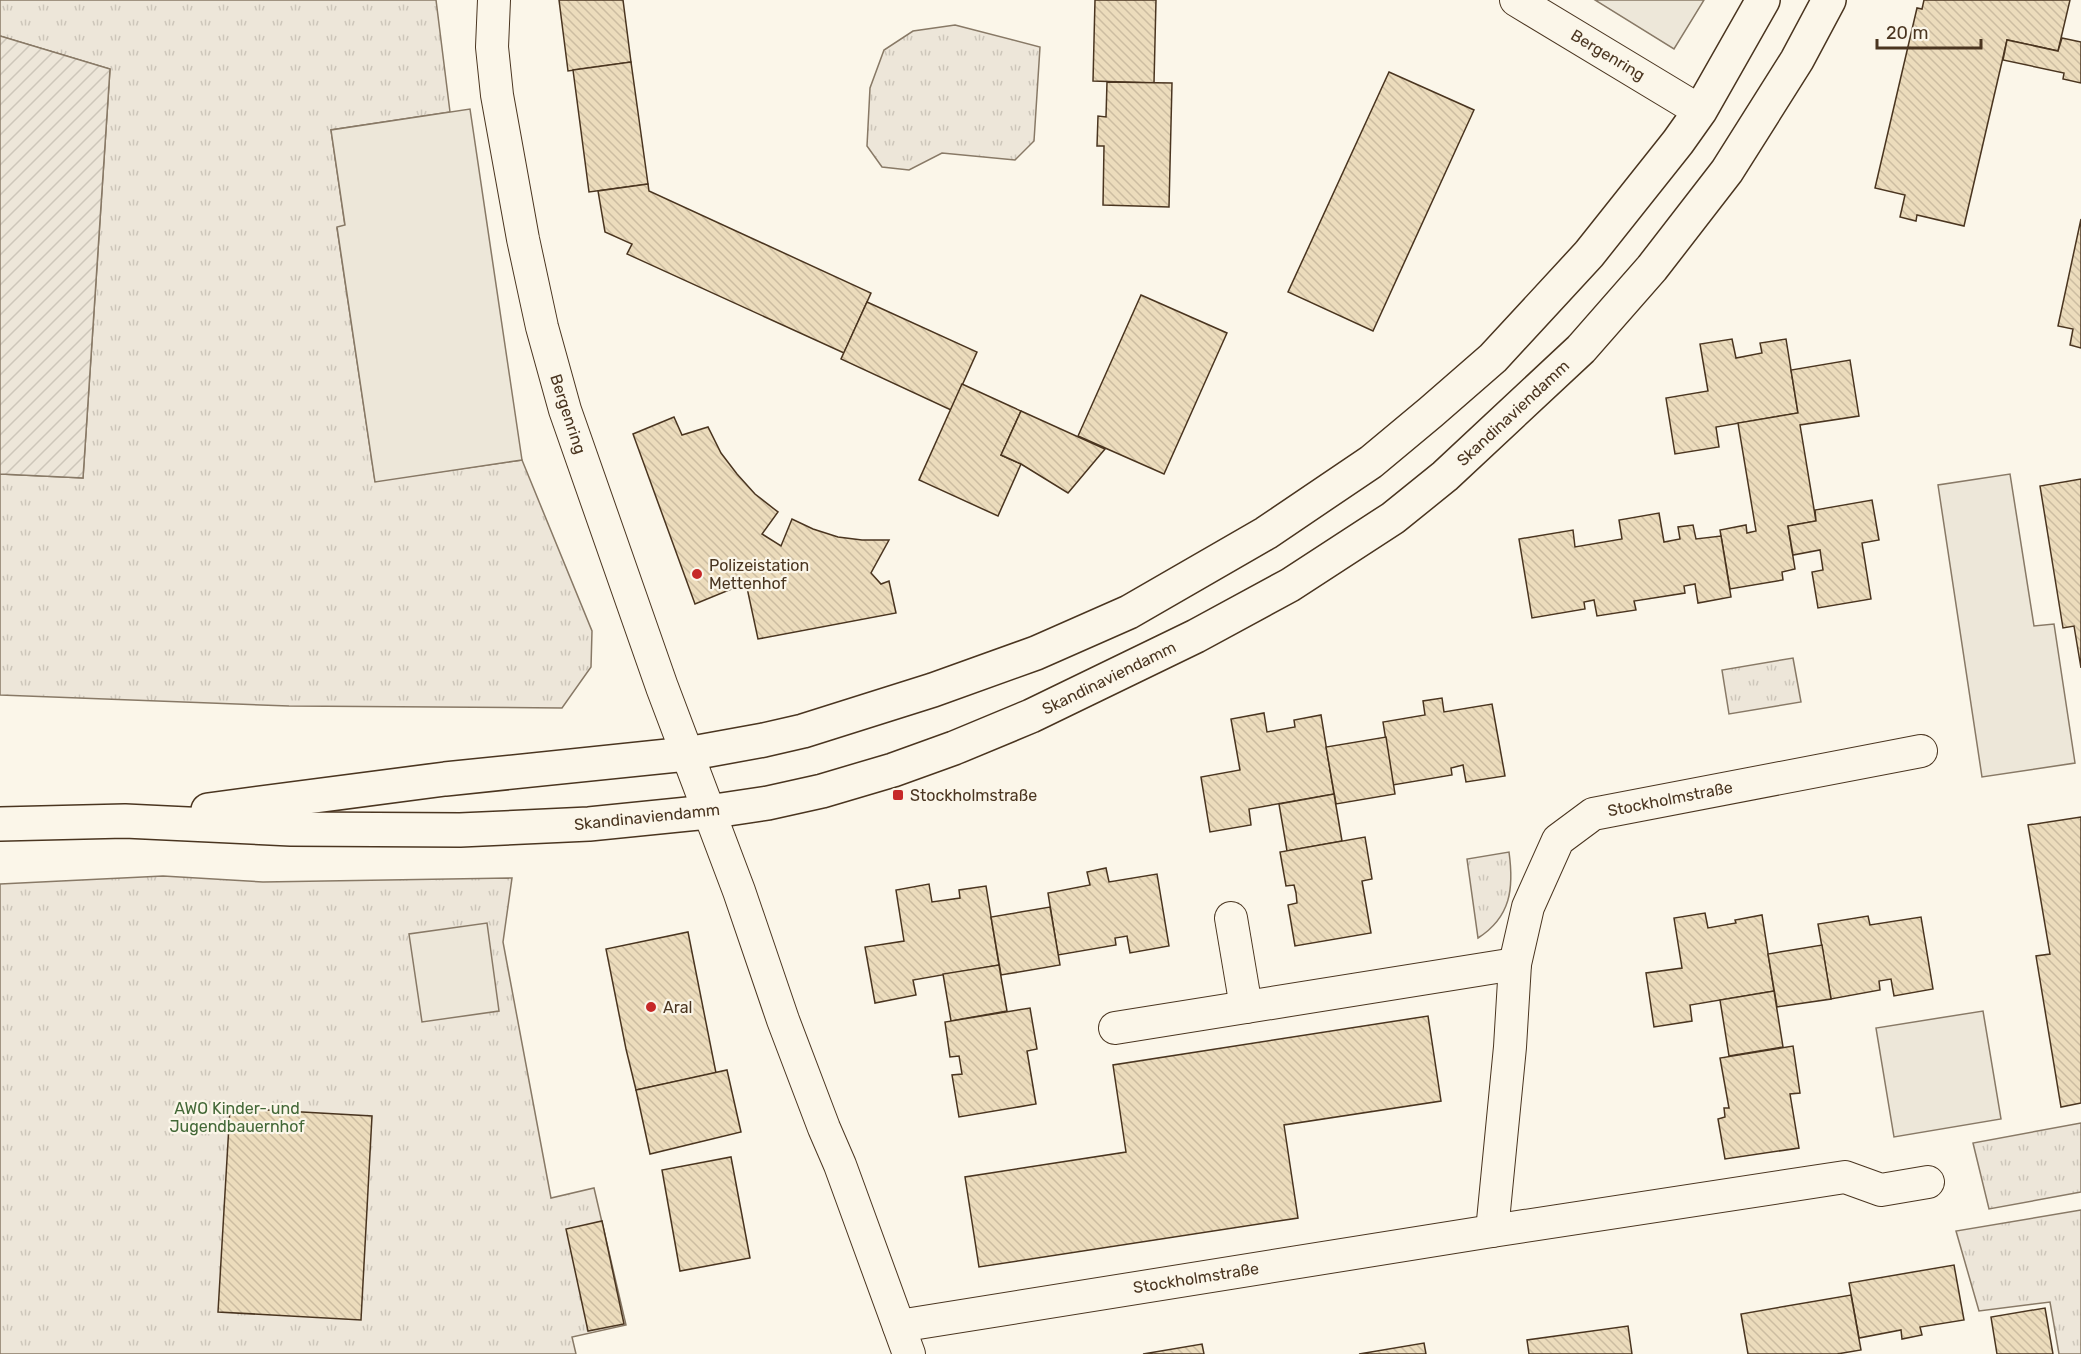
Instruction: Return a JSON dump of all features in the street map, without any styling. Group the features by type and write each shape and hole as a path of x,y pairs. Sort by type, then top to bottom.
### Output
{"main road":[{"name":"Skandinaviendamm","path":"125,821 445,779 687,754 744,745 803,731 933,690 1036,653 1129,612 1266,533 1371,462 1492,358 1589,254 1678,142 1700,111 1763,0"},
{"name":"Skandinaviendamm","path":"0,824 125,821 291,829 460,830 588,824 708,812 768,803 822,791 893,770 1031,716 1196,636 1290,585 1393,518 1445,476 1581,348 1652,268 1727,171 1797,60 1829,0"}],"street":[{"name":"Bergenring","path":"494,0 492,46 497,95 523,239 542,327 565,410 708,812"},
{"name":"Bergenring","path":"1516,0 1700,111"},
{"name":"Stockholmstraße","path":"1492,1231 1510,1047 1515,964 1528,907 1558,840 1593,814 1920,751"},
{"name":"Stockholmstraße","path":"708,812 740,891 783,1020 840,1164 904,1340 1492,1231 1845,1177 1881,1190 1928,1182"},
{"path":"1231,918 1246,1007"},
{"path":"1115,1028 1515,964"}],"green space":[{"path":"0,0 436,0 450,112 331,130 345,226 337,228 375,481 522,460 592,631 591,667 562,708 289,706 0,695 0,474 83,478 110,69 0,36"},
{"path":"955,25 1040,47 1034,141 1015,160 942,153 909,170 882,167 867,146 870,88 884,50 913,31"},
{"path":"0,36 110,69 83,478 0,474"},
{"path":"1793,658 1801,702 1729,714 1722,670"},
{"path":"1509,852 1511,878 1508,901 1497,921 1478,938 1467,859"},
{"name":"AWO Kinder- und Jugendbauernhof","path":"163,876 263,882 512,878 503,942 551,1198 594,1188 626,1325 572,1337 576,1354 0,1354 0,884"},
{"path":"2081,1123 2081,1192 1989,1209 1973,1143"},
{"path":"2081,1210 2081,1354 2059,1354 2050,1302 1979,1311 1956,1231"}],"shaded area":[{"path":"1595,0 1704,0 1674,49"},
{"path":"470,109 522,460 375,482 337,227 345,225 331,130"},
{"path":"2010,474 2034,626 2054,624 2075,763 1982,777 1938,485"},
{"path":"487,923 499,1011 422,1022 409,934"},
{"path":"1983,1011 2001,1119 1894,1137 1876,1028"}],"building":[{"path":"559,0 623,0 631,62 568,71"},
{"path":"1095,0 1156,0 1154,83 1093,81"},
{"path":"1924,0 2070,0 2058,51 2007,40 1964,226 1917,215 1916,221 1900,217 1905,195 1875,188 1917,8 1922,9"},
{"path":"2062,38 2081,42 2081,83 2063,79 2064,73 2003,60 2007,40 2058,51"},
{"path":"631,62 648,184 589,192 573,70"},
{"path":"1389,72 1474,110 1373,331 1288,292"},
{"path":"1107,82 1172,83 1169,207 1103,205 1104,146 1097,146 1098,116 1106,117"},
{"path":"648,184 649,191 871,293 844,353 627,254 632,244 605,232 598,191"},
{"path":"2081,219 2081,348 2070,345 2073,329 2058,326"},
{"path":"1141,295 1227,333 1164,474 1078,436"},
{"path":"867,302 977,352 951,410 841,359"},
{"path":"1732,339 1736,358 1762,353 1760,343 1786,339 1798,413 1716,427 1719,447 1675,454 1666,398 1708,391 1700,344"},
{"path":"1850,360 1859,416 1800,425 1816,521 1788,526 1795,569 1782,572 1783,580 1730,589 1720,530 1746,525 1747,533 1756,531 1738,423 1798,413 1791,370"},
{"path":"962,384 1021,411 1001,455 1021,464 998,516 919,480"},
{"path":"1021,411 1105,449 1068,493 1021,464 1001,455"},
{"path":"674,417 682,435 708,427 721,453 737,474 755,494 778,512 762,534 781,546 792,519 838,537 889,540 871,573 881,584 889,581 896,613 758,639 746,583 695,604 633,434"},
{"path":"2081,479 2081,668 2074,626 2063,628 2040,486"},
{"path":"1872,500 1879,540 1862,543 1871,599 1818,608 1812,572 1823,570 1820,550 1793,555 1788,526 1816,521 1815,510"},
{"path":"1659,513 1664,542 1680,539 1678,527 1693,525 1696,539 1721,536 1731,597 1698,603 1695,584 1684,586 1685,593 1634,601 1636,610 1597,616 1594,600 1584,602 1585,609 1532,618 1519,539 1573,530 1575,547 1622,539 1619,520"},
{"path":"1442,698 1444,712 1492,704 1505,776 1466,782 1463,765 1451,768 1452,775 1393,785 1383,722 1425,715 1423,701"},
{"path":"1264,713 1267,732 1295,727 1294,720 1321,715 1334,794 1249,809 1251,825 1210,832 1201,777 1240,770 1231,719"},
{"path":"1386,737 1395,794 1336,804 1326,747"},
{"path":"1334,794 1342,841 1287,851 1279,804"},
{"path":"2081,817 2081,1103 2061,1107 2036,956 2050,954 2028,825"},
{"path":"1365,837 1372,879 1362,881 1371,933 1295,946 1288,905 1297,903 1296,893 1294,885 1286,886 1280,852"},
{"path":"1106,868 1109,882 1157,874 1169,946 1130,953 1127,936 1115,938 1116,945 1058,955 1048,893 1090,885 1087,872"},
{"path":"929,884 932,902 960,898 959,890 986,886 999,965 913,980 916,995 875,1003 865,947 904,941 896,890"},
{"path":"1050,907 1060,965 1001,975 991,917"},
{"path":"1705,913 1708,928 1762,915 1774,991 1690,1005 1692,1021 1654,1027 1646,973 1682,968 1674,918"},
{"path":"1868,916 1870,925 1921,917 1933,989 1894,996 1891,979 1879,981 1880,990 1831,999 1818,924"},
{"path":"688,932 716,1073 636,1090 606,949"},
{"path":"1822,945 1831,999 1777,1007 1768,954"},
{"path":"999,965 1007,1011 951,1021 943,974"},
{"path":"1774,991 1783,1047 1729,1056 1720,1000"},
{"path":"1030,1008 1037,1049 1027,1051 1036,1104 959,1117 952,1075 962,1074 959,1056 950,1057 945,1022"},
{"path":"1428,1016 1441,1101 1284,1125 1298,1218 979,1267 965,1177 1126,1152 1113,1065"},
{"path":"1793,1046 1800,1093 1790,1094 1799,1148 1725,1159 1718,1119 1725,1117 1724,1108 1729,1108 1720,1058"},
{"path":"727,1070 741,1132 650,1154 636,1090"},
{"path":"230,1108 372,1116 361,1320 218,1312"},
{"path":"731,1157 750,1258 680,1271 662,1170"},
{"path":"602,1221 624,1324 588,1331 566,1229"},
{"path":"1954,1265 1964,1320 1920,1327 1922,1335 1902,1339 1901,1330 1859,1338 1849,1283"},
{"path":"1851,1295 1861,1350 1837,1354 1748,1354 1741,1314"},
{"path":"2045,1308 2053,1354 1997,1354 1991,1317"},
{"path":"1628,1326 1632,1354 1529,1354 1527,1340"},
{"path":"1424,1343 1426,1354 1359,1354"},
{"path":"1202,1344 1204,1354 1143,1354"}],"place":[{"name":"Polizeistation Mettenhof","path":"697,574"},
{"name":"Stockholmstraße","path":"898,795"},
{"name":"Aral","path":"651,1007"}]}
